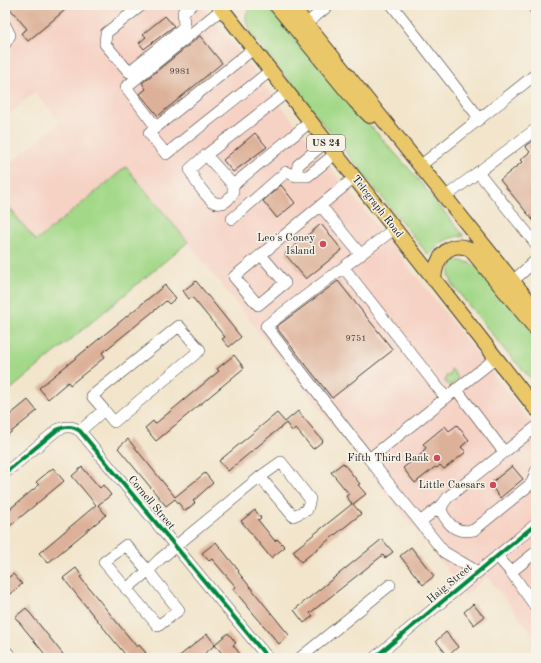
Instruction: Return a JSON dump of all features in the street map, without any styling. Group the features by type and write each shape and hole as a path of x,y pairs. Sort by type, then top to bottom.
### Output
{"main road":[{"path":"276,5 355,101 368,114 391,130"},
{"path":"291,5 536,310"},
{"name":"Telegraph Road","path":"225,6 231,20 253,49 536,409"},
{"path":"434,280 436,265 444,253 457,247 470,249 536,329"},
{"path":"519,388 536,397"}],"street":[{"path":"142,5 106,33 105,44 129,72 184,27 183,12 192,5"},
{"path":"306,24 329,5"},
{"path":"392,5 480,119"},
{"path":"532,5 536,11"},
{"path":"156,127 126,87 225,6"},
{"path":"5,25 10,35 5,44"},
{"path":"253,49 149,133 166,154 270,71"},
{"path":"420,166 536,74"},
{"path":"206,155 233,185 233,193 228,200 222,204 212,201 191,174 190,169 206,155 287,92"},
{"path":"233,185 310,122"},
{"path":"445,197 536,129"},
{"path":"296,176 298,165 326,142"},
{"path":"232,219 286,172 296,176 308,176 335,154"},
{"path":"478,172 536,244"},
{"path":"261,255 285,283 258,305 234,277 354,178"},
{"path":"321,206 361,255"},
{"path":"394,229 266,326 369,459 444,552 478,572"},
{"path":"512,281 536,260"},
{"path":"344,268 446,398"},
{"path":"179,326 200,350 114,422 104,410 92,396 179,326"},
{"path":"369,459 496,358"},
{"path":"456,389 504,452"},
{"path":"5,473 57,430 63,427 71,426 80,431 104,410"},
{"path":"420,522 443,504 448,497 536,427"},
{"name":"Cornell Street","path":"80,431 268,658"},
{"path":"126,589 176,546 260,477 280,462 310,499 307,510 293,516 260,477"},
{"path":"443,504 441,511 454,528 462,532 474,530 532,483 536,471"},
{"name":"Haig Street","path":"374,658 536,524"},
{"path":"126,545 148,571 179,610 158,626 104,562 126,545"},
{"path":"511,572 536,552"},
{"path":"498,556 535,606"},
{"path":"300,658 390,585"},
{"path":"5,650 12,658"}],"shaded area":[{"path":"5,5 201,5 536,429 536,632 533,635 487,576 465,595 450,573 190,245 126,167 36,241 5,202 5,168 60,122 35,92 5,118"}],"green space":[{"path":"251,6 262,7 273,12 356,110 411,171 464,236 453,237 444,241 436,247 429,256 248,30 250,28 246,17 247,11"},
{"path":"126,167 188,242 5,394 5,207 8,206 36,241"},
{"path":"457,260 470,263 478,268 536,335 536,384 508,354 451,283 452,281 449,277 450,269 454,261"},
{"path":"451,369 458,378 452,385 447,384 445,381 446,376 450,376"}],"building":[{"path":"7,5 71,5 28,41 21,33 27,29"},
{"path":"165,16 174,26 144,49 139,43 146,37 143,34"},
{"path":"200,36 222,63 158,116 140,94 146,89 142,83"},
{"path":"255,133 267,147 233,172 223,160"},
{"path":"536,138 536,224 500,180 522,162 520,160 530,152 525,146"},
{"path":"281,185 295,203 277,218 263,201"},
{"path":"321,224 342,250 306,279 285,254"},
{"path":"196,281 241,337 229,347 222,339 225,337 192,297 189,299 183,291"},
{"path":"338,281 393,350 332,398 276,327"},
{"path":"165,285 176,298 169,304 166,301 102,353 105,357 70,385 68,382 48,399 39,388"},
{"path":"234,355 244,368 156,441 145,428 153,421 155,424 219,371 217,369"},
{"path":"28,400 37,411 5,437 5,419"},
{"path":"298,411 323,441 313,449 296,429 292,431 286,423 228,471 219,461 277,413 285,422"},
{"name":"Fifth Third Bank","path":"457,425 469,440 461,447 466,452 444,469 440,465 437,468 435,467 415,483 403,468 424,452 423,451 426,448 423,444 445,426 449,431"},
{"path":"128,439 175,497 205,473 213,483 193,501 195,503 185,511 175,499 166,506 118,448"},
{"path":"343,463 366,494 353,504 361,514 301,562 293,551 352,504 346,496 349,494 331,472"},
{"path":"512,466 523,479 500,498 490,484"},
{"path":"82,467 100,488 103,485 111,495 98,505 106,515 48,563 39,553 96,505 72,476"},
{"path":"53,468 64,481 5,530 5,513 39,485 36,482"},
{"path":"255,510 261,518 258,520 275,541 277,539 285,547 271,558 241,521"},
{"path":"382,539 393,552 385,558 383,555 310,613 313,616 304,623 294,610"},
{"path":"216,542 239,571 238,572 289,635 279,644 233,589 236,587 212,559 209,561 202,553"},
{"path":"411,547 434,576 423,585 400,556"},
{"path":"76,568 82,576 80,577 137,647 139,645 146,653 141,658 128,658 63,578"},
{"path":"13,574 22,584 5,598 5,580"},
{"path":"473,604 484,617 474,625 464,612"},
{"path":"26,608 66,658 48,658 15,617"},
{"path":"446,632 458,647 448,656 436,641"},
{"path":"228,633 236,643 233,645 243,658 226,658 215,645 199,658 177,658 207,634 215,644"}],"cycle path":[{"path":"5,473 57,430 68,427 80,431 268,658"},
{"path":"374,658 536,524"}],"place":[{"name":"Leo's Coney Island","path":"323,244"},
{"name":"Fifth Third Bank","path":"437,458"},
{"name":"Little Caesars","path":"493,485"}]}
